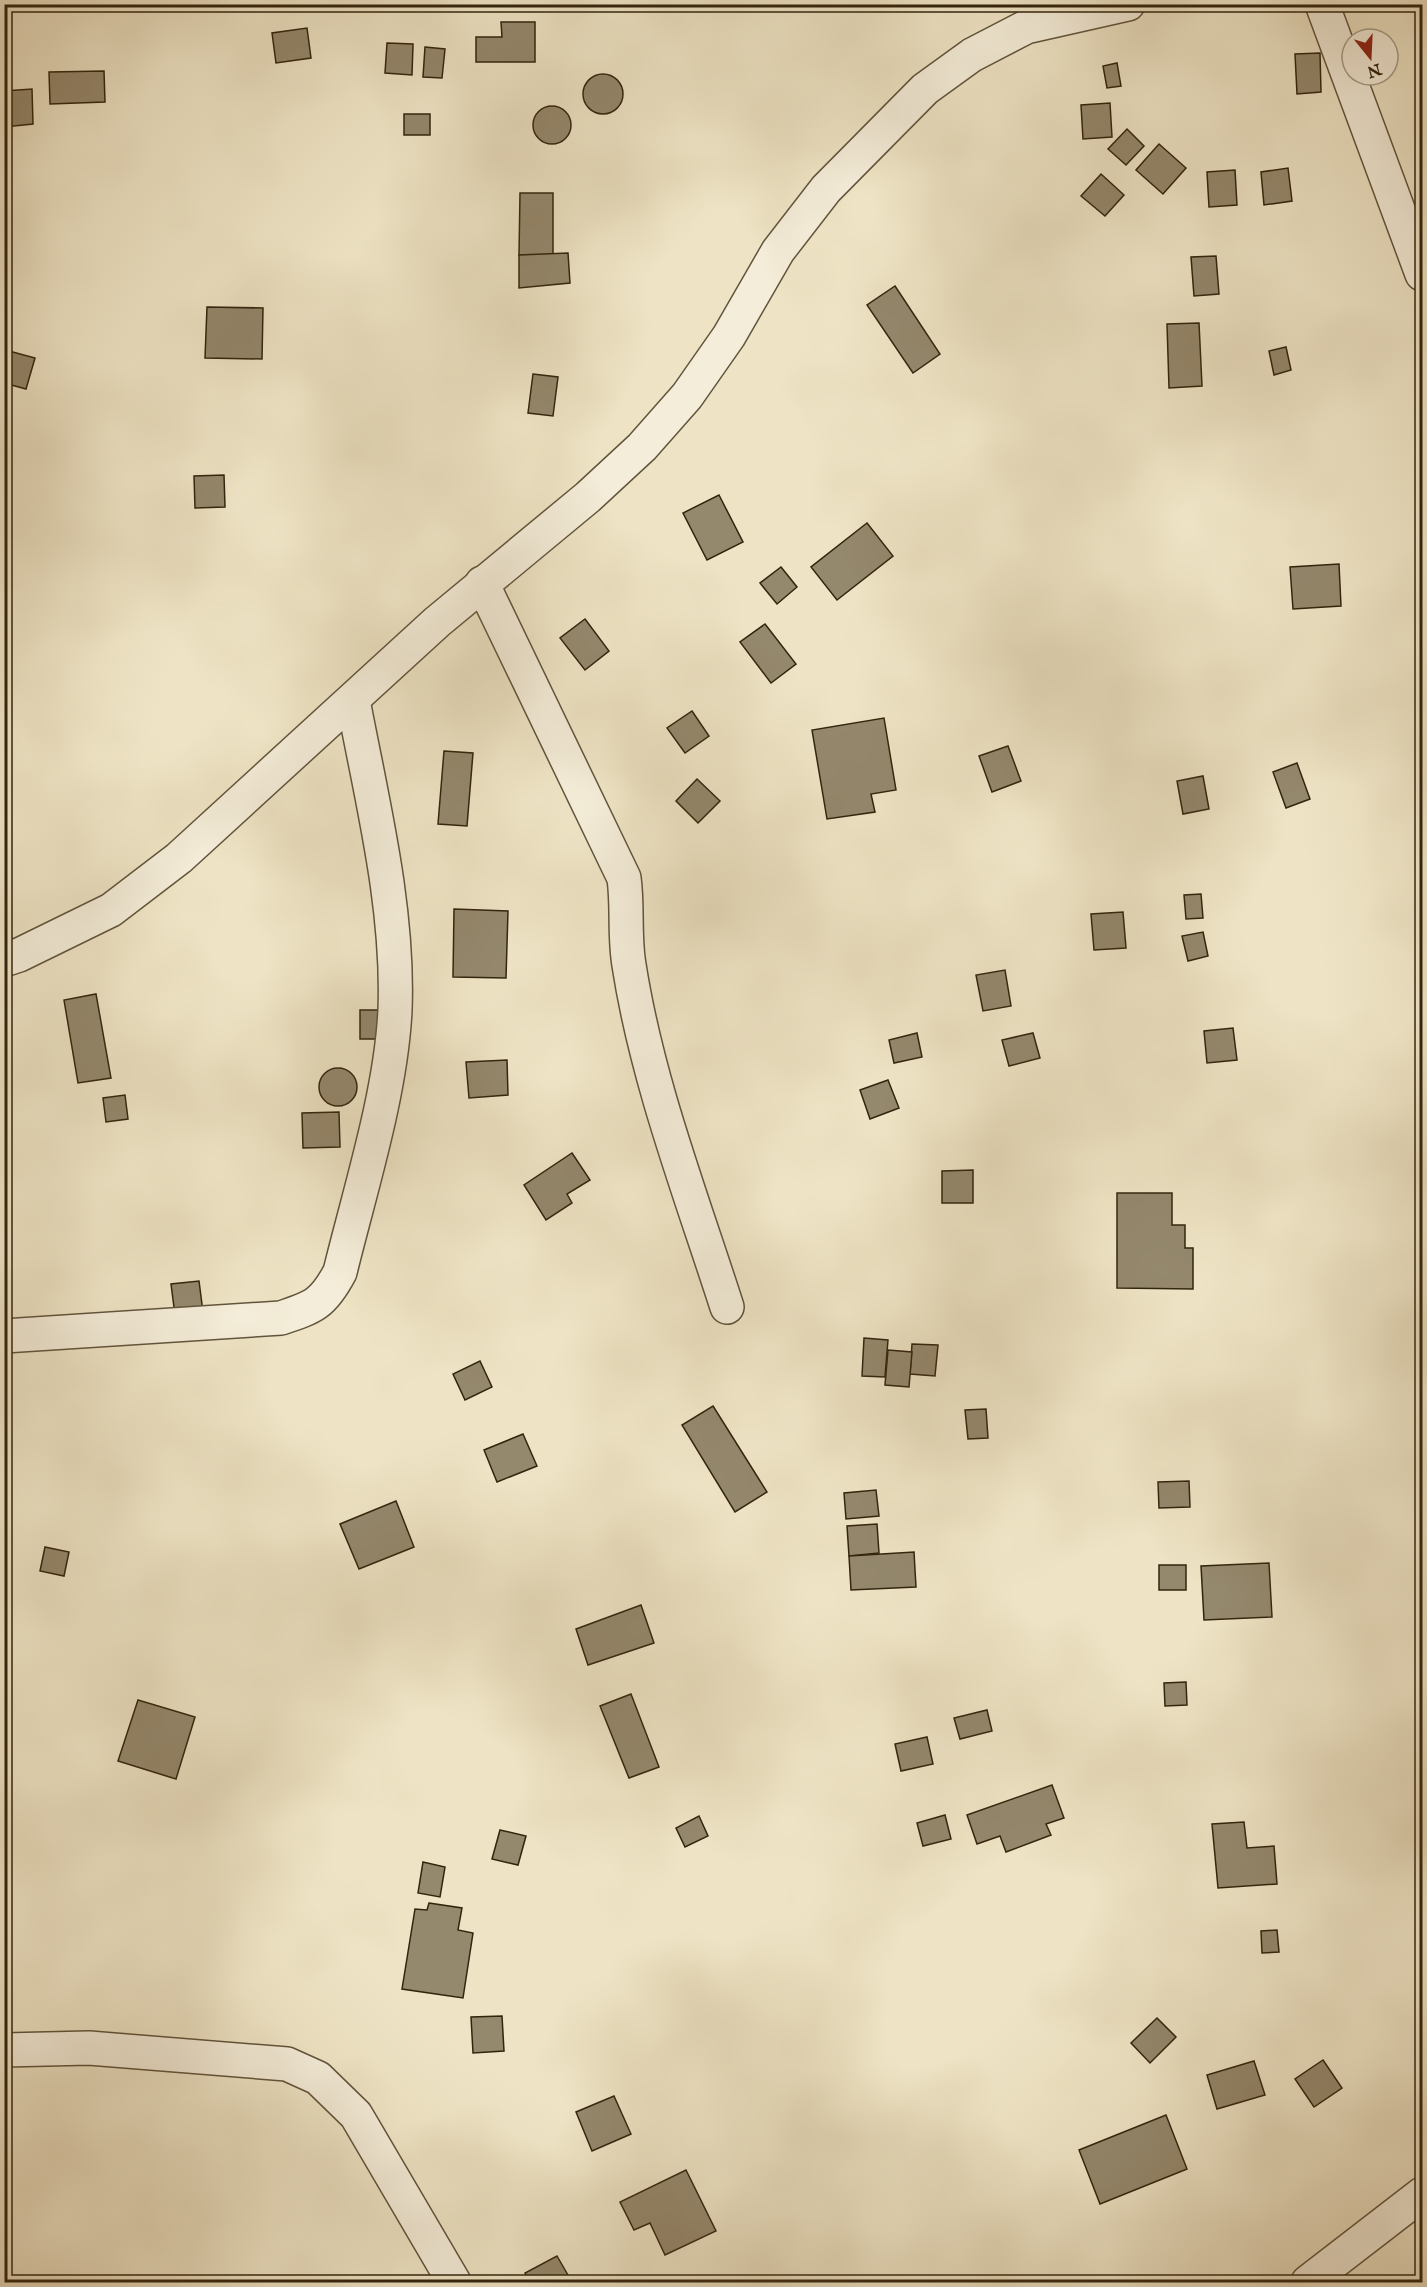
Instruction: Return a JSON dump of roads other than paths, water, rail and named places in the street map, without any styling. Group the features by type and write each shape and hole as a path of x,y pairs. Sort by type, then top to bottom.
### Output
{"street":[{"path":"4,960 19,955 111,910 180,858 482,583 588,497 642,447 699,379 729,336 778,251 826,189 925,89 972,55 1026,27 1128,4"},
{"path":"1322,4 1422,274"},
{"path":"1394,198 1422,213"},
{"path":"482,583 624,878 628,905 628,963 642,1029 661,1099 727,1307"},
{"path":"4,1336 281,1318 313,1307 327,1296 340,1272 388,1074 395,1010 393,948 383,859 353,700"},
{"path":"4,2049 89,2048 288,2064 318,2078 356,2115 454,2283"},
{"path":"1308,2283 1422,2194"}]}
